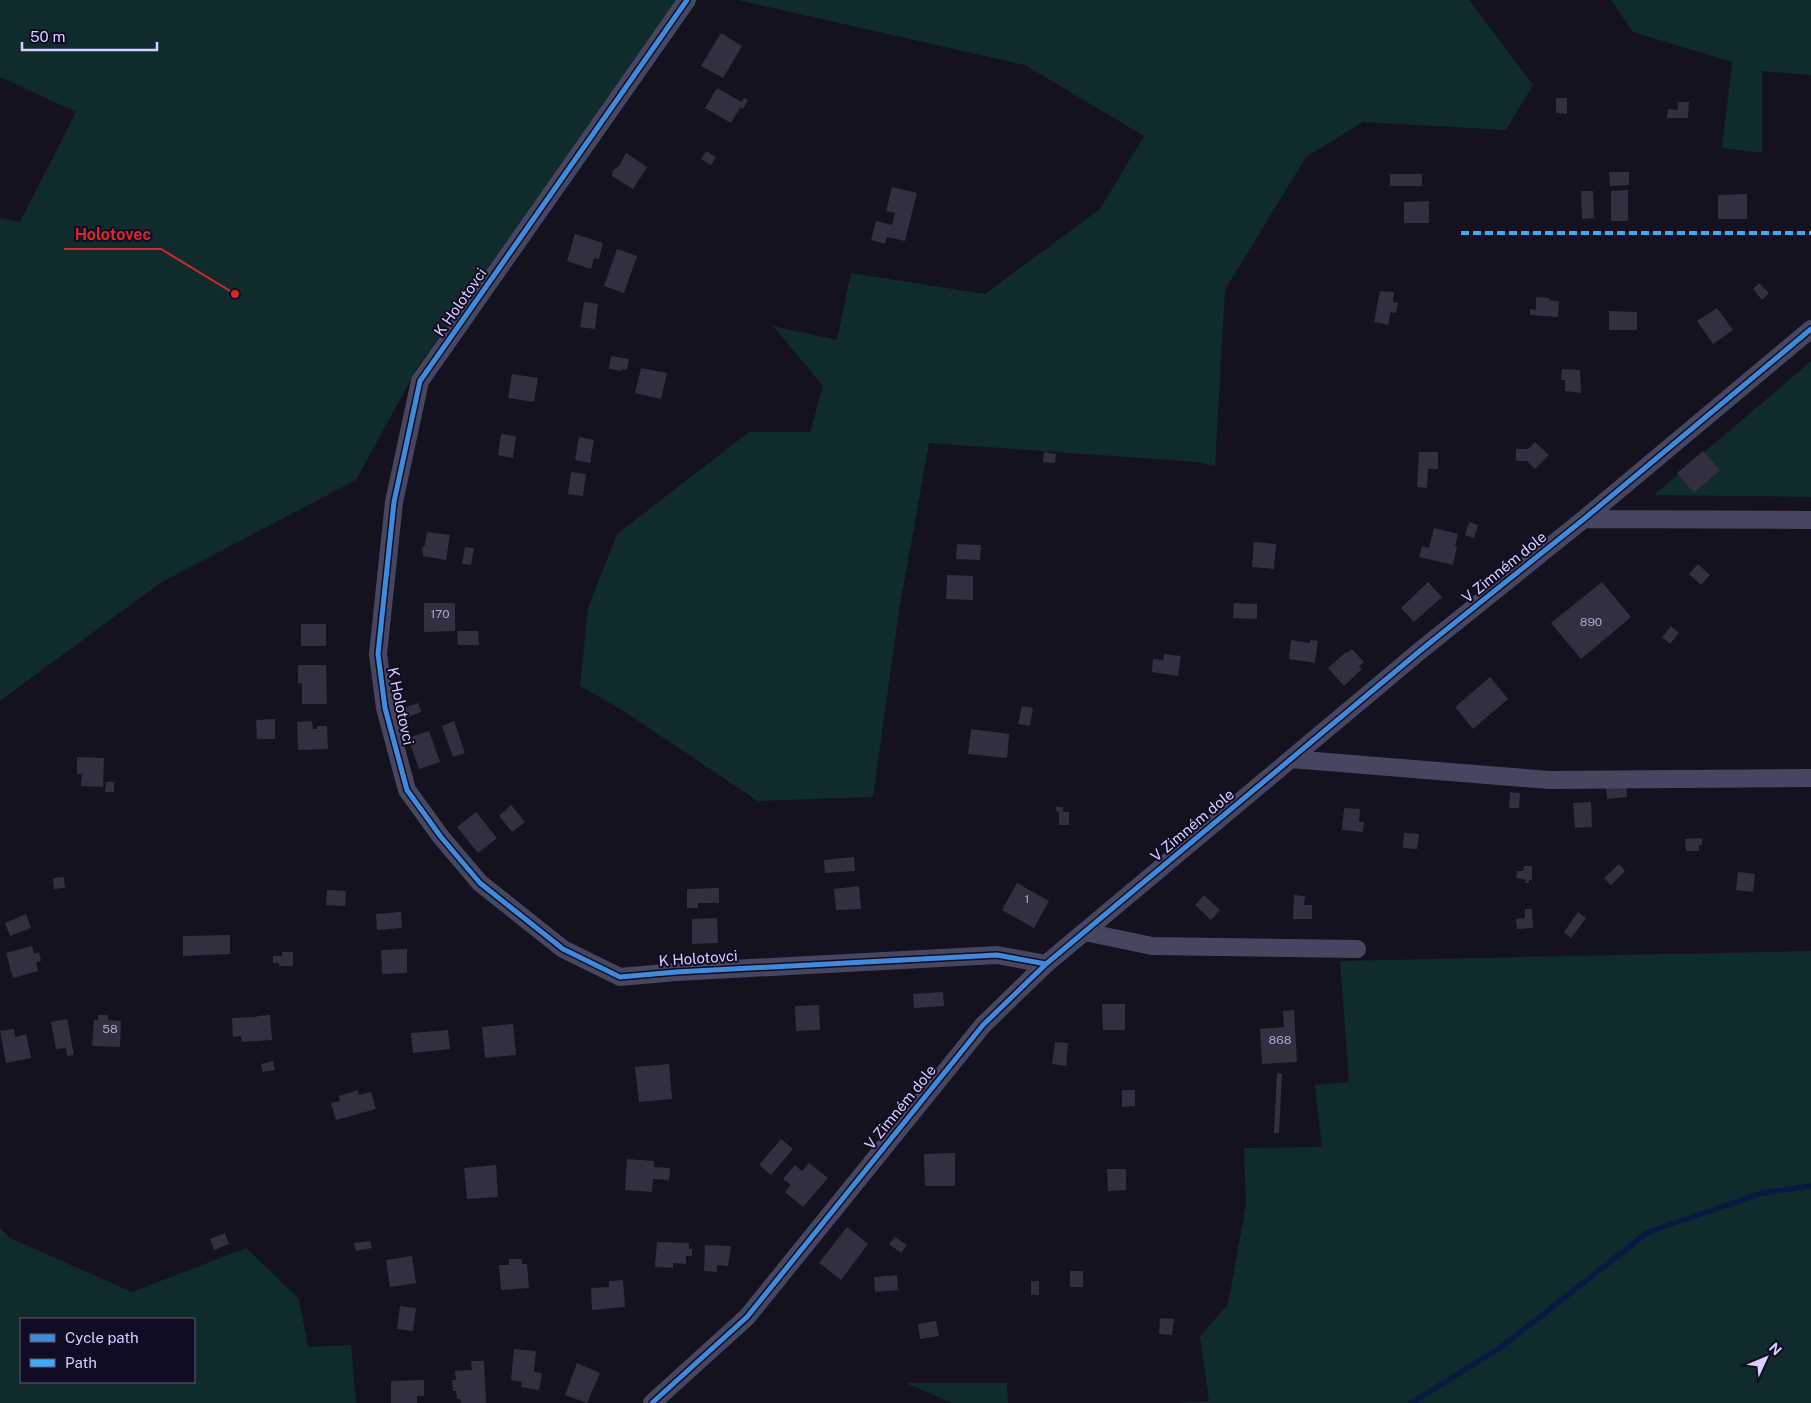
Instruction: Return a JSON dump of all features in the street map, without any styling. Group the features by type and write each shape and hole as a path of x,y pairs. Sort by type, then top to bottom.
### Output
{"street":[{"name":"K Holotovci","path":"687,0 420,381 394,502 378,654 385,708 408,790 440,837 480,883 563,949 620,977 676,972 997,955 1046,964"},
{"name":"V Zimném dole","path":"652,1403 747,1317 983,1025 1046,964 1421,650 1584,519 1811,329"},
{"path":"1584,519 1811,520"},
{"path":"1291,758 1549,780 1811,778"},
{"path":"1085,932 1152,946 1357,949"}],"green space":[{"path":"0,0 682,0 419,365 356,480 160,583 0,701 0,218 20,222 76,112 0,77"},
{"path":"738,0 1469,0 1533,85 1506,130 1363,122 1306,157 1225,290 1215,466 1198,462 929,443 899,611 873,797 758,801 622,710 580,686 588,608 617,534 749,432 810,432 823,386 773,326 837,340 851,273 985,294 1100,209 1144,136 1025,65"},
{"path":"1611,0 1811,0 1811,75 1762,71 1762,153 1722,148 1732,62 1633,32"},
{"path":"1811,361 1811,497 1654,495"},
{"path":"1811,951 1811,1403 1177,1403 1209,1401 1200,1336 1228,1304 1246,1205 1244,1148 1322,1147 1315,1085 1349,1082 1340,961"},
{"path":"0,1228 10,1238 132,1292 246,1248 299,1299 308,1347 351,1345 356,1403 0,1403"},
{"path":"906,1383 1007,1383 1008,1403 952,1403"}],"building":[{"path":"721,33 742,46 723,78 701,66"},
{"path":"717,88 742,102 744,98 748,100 743,109 740,108 731,123 705,108"},
{"path":"1556,98 1567,98 1567,114 1556,113"},
{"path":"1678,102 1689,102 1688,118 1667,118 1668,109 1678,110"},
{"path":"706,151 716,157 711,165 701,159"},
{"path":"626,153 647,167 633,189 612,176 613,170 619,166"},
{"path":"1609,172 1629,172 1629,185 1610,186"},
{"path":"1390,174 1422,174 1422,186 1390,186"},
{"path":"892,187 917,193 905,241 887,237 885,244 871,240 876,221 892,225 895,213 886,211"},
{"path":"1628,190 1628,221 1611,221 1611,191"},
{"path":"1581,191 1593,191 1594,218 1582,219"},
{"path":"1747,194 1747,219 1718,219 1718,195"},
{"path":"1429,201 1429,223 1404,223 1404,202"},
{"path":"575,234 603,243 599,259 594,258 591,269 567,261"},
{"path":"617,249 637,256 624,293 604,286"},
{"path":"1759,283 1769,293 1762,300 1753,289"},
{"path":"1380,291 1394,292 1393,302 1398,303 1396,313 1391,312 1388,325 1374,322"},
{"path":"1536,297 1559,301 1558,317 1530,315 1530,309 1536,310"},
{"path":"584,302 598,304 595,329 580,327"},
{"path":"1717,308 1733,330 1713,344 1697,321"},
{"path":"1609,311 1637,312 1637,330 1609,330"},
{"path":"611,356 629,359 627,370 609,369"},
{"path":"641,368 667,373 661,399 635,393"},
{"path":"1562,369 1580,370 1581,393 1565,391 1565,380 1561,380"},
{"path":"512,374 538,378 534,402 508,398"},
{"path":"501,434 516,436 513,458 498,455"},
{"path":"579,437 594,440 590,463 575,460"},
{"path":"1535,442 1549,455 1535,469 1527,461 1516,461 1516,449 1528,449"},
{"path":"1703,451 1720,470 1694,493 1677,473"},
{"path":"1044,452 1056,454 1055,463 1043,462"},
{"path":"1419,452 1438,452 1438,469 1428,469 1427,488 1417,487"},
{"path":"571,472 586,474 583,496 568,494"},
{"path":"1469,522 1478,525 1474,538 1465,535"},
{"path":"1434,528 1458,534 1453,565 1419,557 1422,546 1429,548"},
{"path":"427,532 450,535 446,560 423,556 422,548 425,545"},
{"path":"1254,542 1276,544 1274,569 1252,567"},
{"path":"957,544 981,545 980,560 956,559"},
{"path":"465,547 474,548 471,565 462,564"},
{"path":"1698,564 1710,575 1701,585 1689,574"},
{"path":"947,575 973,576 973,600 946,599"},
{"path":"1428,582 1442,597 1414,622 1401,608"},
{"path":"1602,582 1631,617 1581,659 1551,623"},
{"path":"424,603 455,603 455,631 424,632"},
{"path":"1234,603 1257,604 1257,619 1233,618"},
{"path":"301,624 326,624 326,646 301,646"},
{"path":"1671,626 1679,633 1670,644 1662,637"},
{"path":"457,631 478,631 479,645 458,645"},
{"path":"1291,640 1310,643 1310,640 1318,641 1315,663 1289,659"},
{"path":"1352,649 1364,662 1359,666 1362,669 1344,686 1328,668"},
{"path":"1164,654 1181,656 1178,676 1152,672 1153,659 1163,660"},
{"path":"298,665 326,665 327,704 302,704 302,683 298,683"},
{"path":"1490,677 1508,699 1473,729 1455,707"},
{"path":"418,703 421,712 403,719 400,709"},
{"path":"1022,706 1033,708 1030,726 1018,724"},
{"path":"275,719 275,739 257,739 256,720"},
{"path":"312,721 313,729 317,729 317,726 327,726 328,749 298,750 297,722"},
{"path":"454,721 465,753 453,757 442,726"},
{"path":"971,729 1009,734 1007,758 968,754"},
{"path":"429,731 440,762 419,769 408,738"},
{"path":"77,757 104,758 103,787 81,786 82,774 77,774"},
{"path":"106,782 114,782 114,792 105,792"},
{"path":"1626,785 1627,797 1607,799 1606,787"},
{"path":"1510,792 1520,793 1519,808 1509,808"},
{"path":"1591,802 1592,827 1575,828 1573,803"},
{"path":"511,805 525,822 512,832 499,816"},
{"path":"1056,807 1063,807 1063,812 1069,812 1069,825 1059,825 1059,812 1056,811"},
{"path":"1344,808 1360,809 1359,822 1364,822 1363,832 1342,830"},
{"path":"476,812 497,838 478,853 457,827"},
{"path":"1404,833 1419,834 1417,849 1403,848"},
{"path":"1702,838 1702,845 1699,845 1699,851 1686,851 1685,839"},
{"path":"854,857 855,871 825,873 824,860"},
{"path":"1619,864 1625,871 1611,885 1604,878"},
{"path":"1524,866 1532,866 1532,880 1529,880 1529,883 1525,883 1526,880 1516,878 1517,871 1523,871"},
{"path":"1738,872 1755,874 1753,892 1736,890"},
{"path":"64,877 65,888 54,889 53,878"},
{"path":"1017,883 1049,901 1034,928 1002,910"},
{"path":"859,886 861,909 836,910 834,889"},
{"path":"719,888 719,903 698,903 698,908 687,908 687,889"},
{"path":"327,890 346,891 345,906 326,905"},
{"path":"1204,895 1220,910 1211,920 1195,905"},
{"path":"1294,895 1305,896 1304,905 1312,905 1312,919 1293,919"},
{"path":"1525,909 1532,909 1533,928 1517,929 1516,919 1525,918"},
{"path":"401,912 402,928 377,930 376,914"},
{"path":"1578,912 1586,918 1571,938 1564,932"},
{"path":"26,914 31,928 10,936 5,923"},
{"path":"717,918 718,943 692,944 692,919"},
{"path":"230,935 230,954 183,956 183,936"},
{"path":"32,946 34,954 39,952 41,961 36,962 38,971 13,978 6,953"},
{"path":"407,949 407,973 382,974 381,950"},
{"path":"282,952 293,952 293,966 279,966 279,963 273,963 273,956 282,956"},
{"path":"943,992 944,1006 914,1008 913,994"},
{"path":"1102,1004 1125,1004 1125,1030 1103,1030"},
{"path":"819,1005 820,1030 796,1031 795,1006"},
{"path":"1294,1010 1297,1062 1262,1064 1260,1029 1284,1027 1283,1011"},
{"path":"98,1015 108,1015 108,1020 121,1021 120,1047 92,1046 94,1020 98,1020"},
{"path":"270,1015 272,1040 242,1042 241,1036 233,1037 232,1018"},
{"path":"67,1019 74,1055 67,1056 66,1048 56,1049 51,1022"},
{"path":"513,1024 516,1055 485,1058 482,1027"},
{"path":"14,1029 15,1037 26,1034 31,1058 6,1063 0,1031"},
{"path":"448,1030 450,1049 413,1053 411,1033"},
{"path":"1055,1042 1068,1043 1066,1066 1052,1064"},
{"path":"273,1061 275,1070 263,1072 261,1064"},
{"path":"669,1064 672,1099 639,1102 635,1067"},
{"path":"1277,1073 1282,1074 1279,1133 1274,1133"},
{"path":"358,1090 359,1095 371,1092 376,1109 336,1120 331,1103 340,1101 339,1096"},
{"path":"1122,1090 1135,1090 1135,1106 1122,1107"},
{"path":"781,1139 793,1149 771,1175 759,1165"},
{"path":"955,1153 955,1186 925,1186 924,1154"},
{"path":"627,1159 654,1161 654,1167 670,1168 669,1180 653,1179 652,1192 625,1190"},
{"path":"809,1163 828,1178 803,1207 785,1192 791,1185 783,1179 795,1165 802,1171"},
{"path":"496,1165 498,1197 467,1199 464,1168"},
{"path":"1107,1169 1126,1169 1126,1190 1108,1191"},
{"path":"847,1227 868,1244 841,1280 819,1263"},
{"path":"225,1233 229,1244 214,1250 210,1239"},
{"path":"895,1237 907,1245 901,1253 889,1244"},
{"path":"370,1241 372,1248 356,1251 354,1243"},
{"path":"657,1242 689,1243 689,1249 692,1249 692,1256 686,1256 686,1264 673,1263 673,1268 655,1267"},
{"path":"705,1245 731,1246 728,1266 717,1265 717,1272 704,1271"},
{"path":"412,1256 416,1283 390,1287 386,1260"},
{"path":"509,1259 522,1259 522,1264 527,1264 529,1288 501,1290 499,1265 509,1265"},
{"path":"1070,1271 1083,1271 1083,1287 1070,1287"},
{"path":"897,1275 898,1290 875,1292 874,1277"},
{"path":"623,1280 625,1307 592,1310 591,1288 609,1287 609,1281"},
{"path":"1031,1281 1039,1281 1039,1295 1031,1295"},
{"path":"400,1306 416,1308 413,1331 397,1329"},
{"path":"1160,1318 1174,1319 1172,1335 1159,1334"},
{"path":"936,1321 939,1336 920,1339 918,1324"},
{"path":"514,1349 536,1351 534,1372 542,1373 539,1390 521,1387 522,1382 511,1380"},
{"path":"471,1361 484,1361 486,1403 461,1403 460,1399 457,1399 456,1391 453,1391 452,1380 456,1380 455,1371 472,1370"},
{"path":"577,1363 600,1373 587,1403 565,1395"},
{"path":"424,1380 424,1396 417,1396 417,1403 391,1403 391,1381"}],"waterway":[{"path":"1411,1403 1500,1348 1648,1232 1762,1193 1811,1186"}],"marked path":[{"path":"1461,233 1811,233"}],"cycle path":[{"path":"687,0 420,381 394,502 378,654 385,708 407,790 441,837 480,883 563,949 620,977 676,972 997,955 1046,964"},
{"path":"652,1403 747,1317 983,1025 1046,964 1421,650 1584,519 1811,329"}],"place":[{"name":"Holotovec","path":"235,294"}]}
